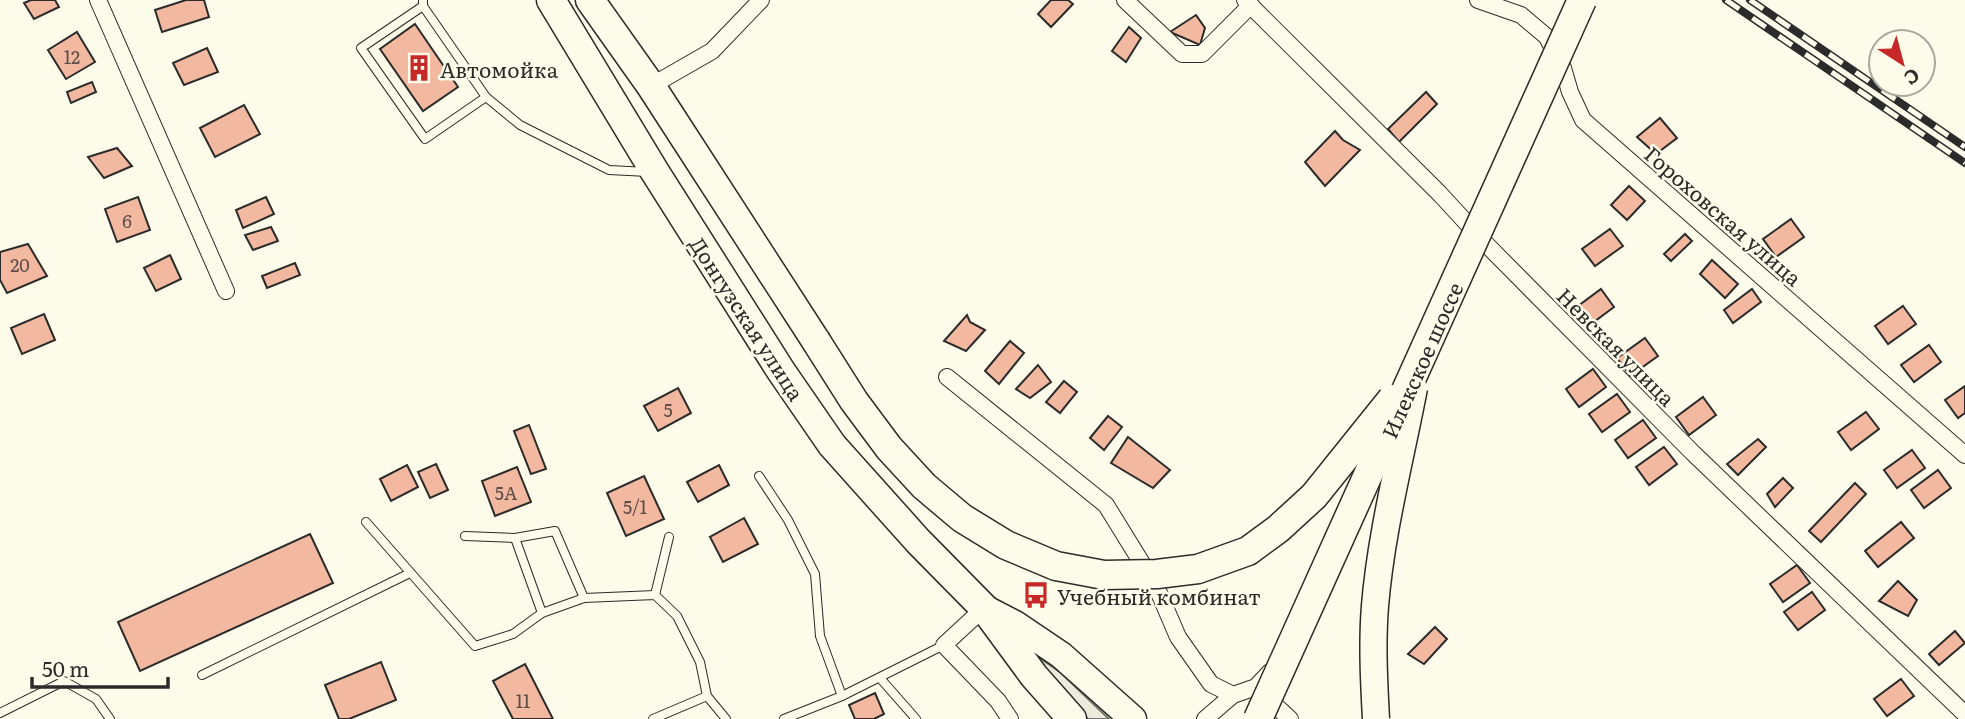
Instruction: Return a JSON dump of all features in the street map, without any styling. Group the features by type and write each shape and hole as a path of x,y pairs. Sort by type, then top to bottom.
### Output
{"highway":[{"name":"Донгузская улица","path":"551,0 655,172 781,371 832,445 984,608 1034,676 1072,719"},
{"path":"590,0 650,86 854,401 889,448 924,486 962,518 1006,545 1056,566 1104,575 1198,569 1248,551 1278,529 1314,496 1418,366"},
{"name":"Илекское шоссе","path":"1258,719 1581,0"}],"main road":[{"path":"1376,719 1375,607 1384,534 1418,366"},
{"name":"Донгузская улица","path":"984,608 1015,624 1061,655 1133,719"}],"street":[{"path":"98,0 226,291"},
{"path":"650,86 712,51 761,0"},
{"path":"1125,0 1182,54 1202,54 1248,3"},
{"name":"Гороховская улица","path":"1478,0 1521,15 1547,37 1563,68 1583,120 1965,455"},
{"name":"Невская улица","path":"1248,3 1440,194 1693,453 1965,714"},
{"path":"1205,719 1233,695 1256,687 1299,641 1485,243 1563,68"},
{"path":"947,377 1106,505 1156,586 1178,637 1211,684 1233,695"},
{"path":"984,608 944,645 998,702 1010,719"},
{"path":"1256,687 1290,719"}],"lane":[{"path":"486,97 425,139 361,48 423,3 486,97 520,125 608,170 655,172"},
{"path":"759,477 788,520 815,574 820,636 842,696"},
{"path":"366,522 475,646 513,634 542,613 584,598 655,594 677,616 700,662 707,696 726,719"},
{"path":"465,536 515,538 555,530 584,598"},
{"path":"655,594 669,537"},
{"path":"515,538 542,613"},
{"path":"202,675 410,573"},
{"path":"784,719 842,696 944,645"},
{"path":"880,678 916,719"},
{"path":"0,713 64,681 96,699 110,719"},
{"path":"653,719 707,696"}],"shaded area":[{"path":"1017,642 1061,673 1109,719 1088,719"}],"building":[{"path":"31,0 55,0 59,7 34,19 24,3"},
{"path":"186,0 204,0 209,17 162,32 155,10"},
{"path":"1051,0 1068,0 1073,4 1051,27 1038,14"},
{"path":"1196,15 1205,28 1200,45 1170,32"},
{"name":"Автомойка","path":"415,24 458,87 423,111 380,49"},
{"path":"1129,27 1141,38 1126,62 1112,51"},
{"path":"77,32 95,62 66,79 48,50"},
{"path":"207,48 218,72 184,85 173,63"},
{"path":"92,82 96,92 71,103 67,92"},
{"path":"1426,92 1437,104 1399,142 1388,129"},
{"path":"244,105 260,134 215,157 200,128"},
{"path":"1660,118 1677,138 1656,154 1637,137"},
{"path":"1335,131 1343,140 1360,150 1325,186 1305,162"},
{"path":"117,148 132,166 104,178 88,157"},
{"path":"1629,186 1645,201 1627,220 1611,205"},
{"path":"138,197 150,230 117,242 105,209"},
{"path":"266,197 274,214 243,228 236,210"},
{"path":"1791,219 1804,237 1776,257 1763,239"},
{"path":"271,227 278,241 253,250 245,235"},
{"path":"1610,229 1623,246 1595,266 1582,249"},
{"path":"1685,234 1692,241 1671,261 1664,254"},
{"path":"28,244 47,276 7,293 0,280 0,252"},
{"path":"170,255 181,279 156,291 144,268"},
{"path":"1712,260 1738,284 1725,298 1700,274"},
{"path":"295,263 300,275 267,288 262,276"},
{"path":"1601,289 1614,307 1587,327 1574,309"},
{"path":"1752,289 1761,302 1733,323 1724,310"},
{"path":"1903,306 1916,324 1888,344 1875,326"},
{"path":"44,314 55,340 22,354 11,328"},
{"path":"967,315 970,322 985,330 966,351 944,341"},
{"path":"1645,338 1658,356 1630,376 1617,358"},
{"path":"1010,341 1024,353 999,384 985,371"},
{"path":"1929,345 1941,362 1914,382 1901,365"},
{"path":"1038,365 1051,382 1030,398 1016,389"},
{"path":"1593,369 1606,387 1579,407 1566,389"},
{"path":"1064,381 1077,392 1060,413 1046,402"},
{"path":"1965,386 1965,413 1958,418 1945,400"},
{"path":"678,388 691,413 658,431 644,406"},
{"path":"1617,394 1630,412 1602,432 1589,414"},
{"path":"1703,397 1716,415 1689,435 1676,417"},
{"path":"1866,412 1879,429 1851,450 1838,432"},
{"path":"1108,416 1122,427 1104,450 1090,438"},
{"path":"1643,420 1656,438 1628,458 1615,440"},
{"path":"529,425 546,469 531,474 514,431"},
{"path":"1128,437 1170,470 1153,488 1111,463"},
{"path":"1758,439 1766,447 1738,475 1727,464"},
{"path":"1664,447 1677,464 1649,485 1636,467"},
{"path":"1912,450 1925,468 1897,488 1884,470"},
{"path":"436,464 448,490 430,498 418,472"},
{"path":"407,465 418,487 391,501 380,479"},
{"path":"719,465 729,485 698,502 687,482"},
{"path":"517,467 531,502 495,516 482,481"},
{"path":"1938,470 1951,488 1924,508 1911,490"},
{"path":"644,476 664,519 626,536 607,493"},
{"path":"1783,478 1793,488 1775,507 1767,494"},
{"path":"1855,483 1866,494 1821,542 1809,531"},
{"path":"744,518 758,544 723,562 710,537"},
{"path":"1901,522 1914,538 1878,567 1865,551"},
{"path":"310,534 333,583 140,671 118,622"},
{"path":"1797,565 1810,583 1783,602 1770,584"},
{"path":"1898,581 1917,600 1908,616 1879,601"},
{"path":"1812,592 1825,610 1798,630 1784,612"},
{"path":"1435,627 1447,639 1424,664 1408,654"},
{"path":"1955,631 1965,643 1939,665 1929,654"},
{"path":"381,662 396,700 349,719 339,719 325,685"},
{"path":"525,664 553,719 513,719 493,681"},
{"path":"1901,679 1914,696 1887,716 1874,699"},
{"path":"875,693 884,714 874,719 855,719 849,705"}],"railway":[{"path":"1726,0 1965,163"},
{"path":"1750,0 1965,147"}],"place":[{"name":"Автомойка","path":"419,68"},
{"name":"Учебный комбинат","path":"1036,595"}]}
